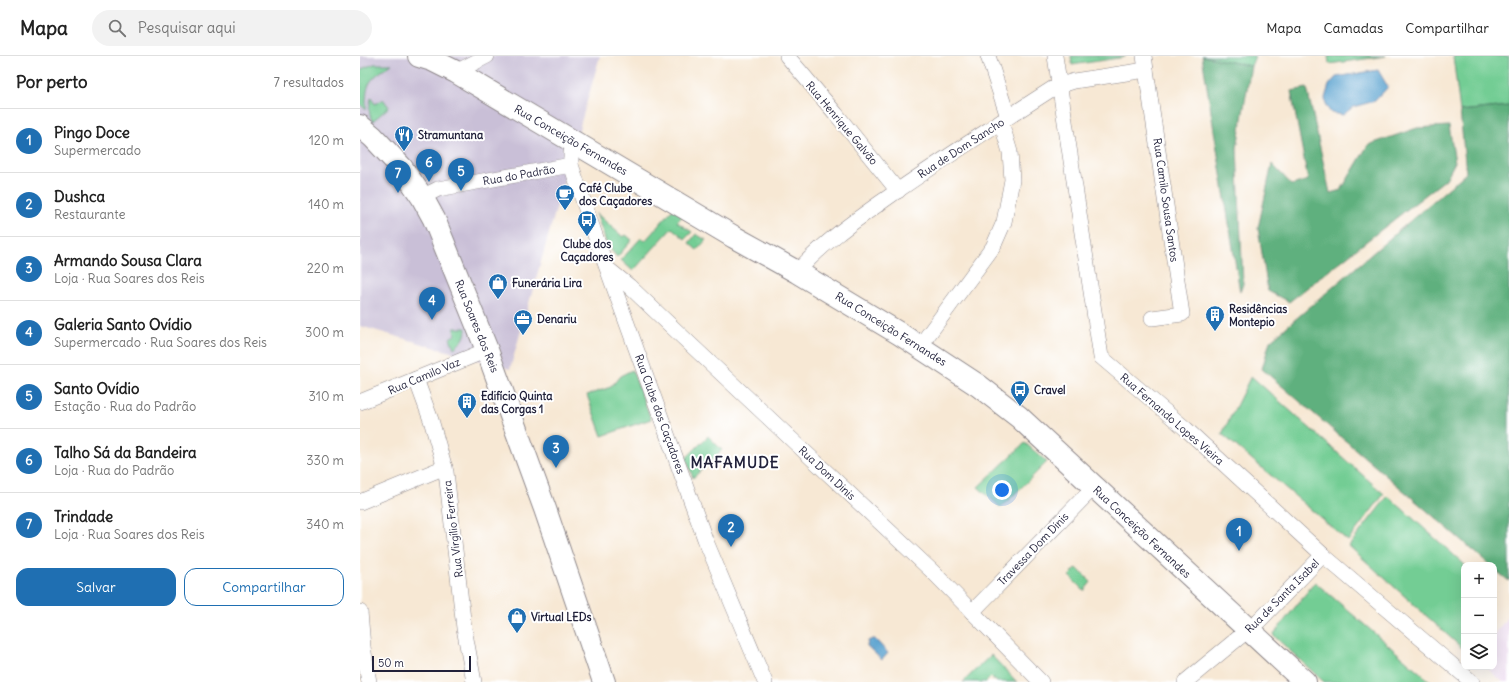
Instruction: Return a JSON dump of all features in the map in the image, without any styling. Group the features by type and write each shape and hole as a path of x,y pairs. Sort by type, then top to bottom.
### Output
{"main road":[{"name":"Rua Conceição Fernandes","path":"419,56 432,60 456,72 734,237 797,272 920,347 979,386 1018,417 1305,682"},
{"name":"Rua Soares dos Reis","path":"360,126 373,137 402,168 422,197 434,219 487,350 545,509 604,682"}],"street":[{"path":"456,72 487,56"},
{"name":"Rua Henrique Galvão","path":"787,56 898,191"},
{"path":"920,347 992,247 1004,222 1012,180 1010,152 1005,120 988,56"},
{"name":"Rua Fernando Lopes Vieira","path":"1056,56 1101,357 1186,429 1323,555 1472,682"},
{"name":"Rua de Dom Sancho","path":"797,272 814,253 850,224 1005,120 1060,86 1145,63"},
{"name":"Rua Camilo Sousa Santos","path":"1145,63 1182,314 1152,318"},
{"name":"Rua Clube dos Caçadores","path":"574,141 571,153 571,166 705,539 765,682"},
{"name":"Rua do Padrão","path":"422,197 438,189 571,166"},
{"name":"Rua Dom Dinis","path":"608,269 629,286 932,572 1041,682"},
{"name":"Rua Camilo Vaz","path":"360,402 487,350"},
{"name":"Rua Virgílio Ferreira","path":"416,379 445,467 464,628 474,682"},
{"path":"360,502 445,467"},
{"name":"Travessa Dom Dinis","path":"972,612 1094,487"},
{"name":"Rua de Santa Isabel","path":"1185,682 1259,621 1323,555"},
{"path":"360,612 363,647 369,682"}],"shaded area":[{"path":"360,56 600,56 510,369 360,326"},
{"path":"1509,616 1509,682 1503,682 1489,670 1497,670 1497,630"}],"green space":[{"path":"1071,56 1125,56 1125,57 1072,65"},
{"path":"1202,56 1255,56 1251,66"},
{"path":"1202,56 1251,66 1237,148 1243,284 1240,292"},
{"path":"1328,56 1386,56 1329,64"},
{"path":"1453,56 1509,56 1509,106 1460,111"},
{"path":"374,64 392,64 370,82 367,93 366,110 360,104 360,71"},
{"path":"1307,88 1330,193 1341,190 1368,145 1417,128 1449,126 1455,162 1446,179 1289,302 1268,291 1258,228 1272,164 1292,185 1308,180 1291,91"},
{"path":"371,98 375,104 383,99 389,107 373,121 369,110"},
{"path":"1509,106 1509,581 1497,571 1497,562 1487,562 1262,369 1270,341 1466,173 1460,111"},
{"path":"673,209 683,215 677,222 692,232 685,239 672,228 633,271 621,260 641,238 645,241"},
{"path":"596,213 623,237 626,235 632,240 617,257 607,245"},
{"path":"696,234 706,240 697,250 689,243"},
{"path":"454,328 466,328 463,340 454,348 450,338 455,335"},
{"path":"632,370 651,419 602,436 587,395 611,387 620,376"},
{"path":"1251,376 1384,494 1348,541 1222,434"},
{"path":"708,436 722,450 693,478 686,458"},
{"path":"1025,443 1047,462 1001,508 978,487"},
{"path":"1388,496 1462,562 1461,647 1349,546"},
{"path":"1077,568 1091,582 1084,591 1069,576"},
{"path":"1315,582 1431,682 1324,682 1273,635"},
{"path":"991,655 1017,682 997,682 991,677 986,682 963,682"}],"water":[{"path":"1378,70 1388,87 1375,101 1353,107 1343,115 1331,113 1326,106 1325,98 1329,85 1336,77"},
{"path":"875,639 888,653 882,660 867,646 868,641"}],"place":[{"name":"Stramuntana","path":"404,152"},
{"name":"Talho Sá da Bandeira","path":"429,182"},
{"name":"Santo Ovídio","path":"461,191"},
{"name":"Trindade","path":"398,193"},
{"name":"Café Clube dos Caçadores","path":"565,211"},
{"name":"Clube dos Caçadores","path":"587,237"},
{"name":"Funerária Lira","path":"498,300"},
{"name":"Galeria Santo Ovídio","path":"432,320"},
{"name":"Residências Montepio","path":"1215,332"},
{"name":"Denariu","path":"523,336"},
{"name":"Cravel","path":"1020,407"},
{"name":"Edifício Quinta das Corgas 1","path":"467,419"},
{"name":"Armando Sousa Clara","path":"556,468"},
{"name":"Dushca","path":"731,547"},
{"name":"Pingo Doce","path":"1239,551"},
{"name":"Virtual LEDs","path":"517,634"}],"district":[{"name":"MAFAMUDE","path":"735,463"}]}
